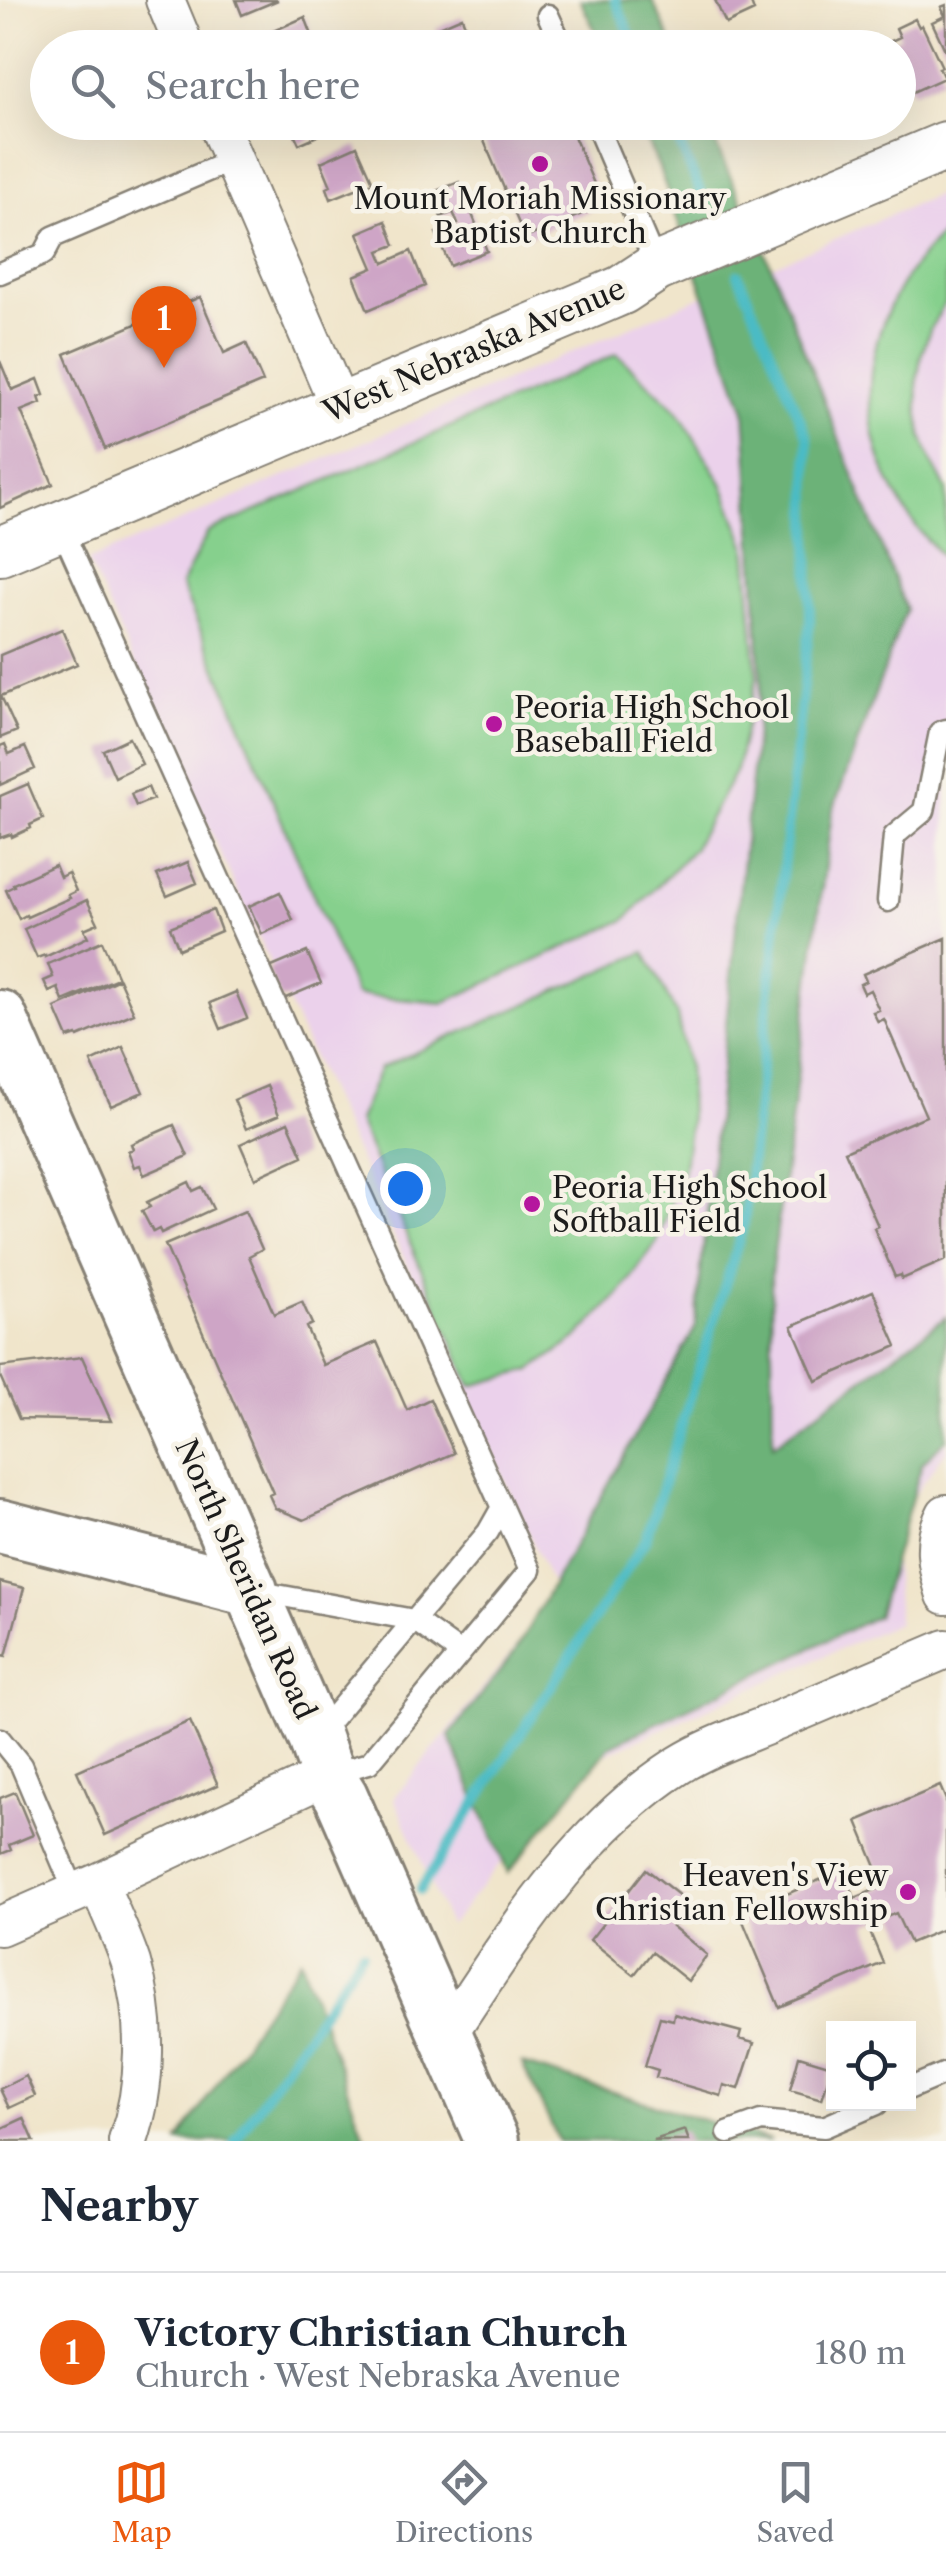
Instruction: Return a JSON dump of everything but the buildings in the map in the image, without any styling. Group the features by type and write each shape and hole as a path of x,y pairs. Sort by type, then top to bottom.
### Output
{"main road":[{"name":"North Sheridan Road","path":"0,1017 492,2141"},
{"path":"0,1526 251,1590"}],"street":[{"path":"165,0 178,30"},
{"path":"226,140 340,407"},
{"name":"West Nebraska Avenue","path":"0,551 601,299 657,267 946,146"},
{"path":"946,1514 936,1534 935,1551 946,1595"},
{"path":"446,2036 560,1874 594,1834 634,1798 702,1752 946,1649"},
{"path":"0,1926 86,1888 322,1756"},
{"path":"86,1888 126,1948 139,2004 141,2088 128,2141"}],"lane":[{"path":"548,15 554,30"},
{"path":"603,140 657,267"},
{"path":"0,273 44,254 53,236 234,160"},
{"path":"60,526 530,1570 369,1763 322,1756 414,1620 488,1532 501,1508"},
{"path":"888,901 894,836 924,811 940,732 946,730"},
{"path":"251,1590 414,1620 460,1652"},
{"path":"0,1739 21,1765 86,1888"},
{"path":"916,2086 946,2073"},
{"path":"728,2133 761,2121 824,2127 861,2111"}],"shaded area":[{"path":"946,191 946,1451 892,1527 898,1623 581,1765 449,1926 394,1798 557,1596 88,561"}],"green space":[{"path":"580,0 652,0 666,30 595,30"},
{"path":"646,140 714,140 772,268 906,609 832,813 771,1275 773,1445 946,1317 946,1439 922,1464 877,1616 610,1746 508,1873 449,1736 516,1650 695,1328 761,683 745,410"},
{"path":"946,230 946,301 930,330 917,382 922,436 946,489 946,560 913,522 889,481 875,438 870,395 875,352 889,309 913,268"},
{"name":"Peoria High School Baseball Field","path":"617,354 677,410 722,483 746,545 757,678 736,770 693,849 625,920 443,1003 356,995 181,585 208,532"},
{"name":"Peoria High School Softball Field","path":"645,952 677,1015 688,1068 690,1121 684,1167 657,1242 621,1292 576,1339 531,1370 471,1386 358,1121 380,1068"},
{"path":"300,1959 366,2141 179,2141"},
{"path":"522,2064 771,2141 559,2141"}],"waterway":[{"path":"615,0 628,30"},
{"path":"678,140 705,202"},
{"path":"420,1890 646,1539 744,1224 810,621 808,437 738,274"},
{"path":"235,2141 362,1952"}],"place":[{"name":"Mount Moriah Missionary Baptist Church","path":"540,164"},
{"name":"Victory Christian Church","path":"164,368"},
{"name":"Peoria High School Baseball Field","path":"494,724"},
{"name":"Peoria High School Softball Field","path":"532,1204"},
{"name":"Heaven's View Christian Fellowship","path":"908,1892"}]}
